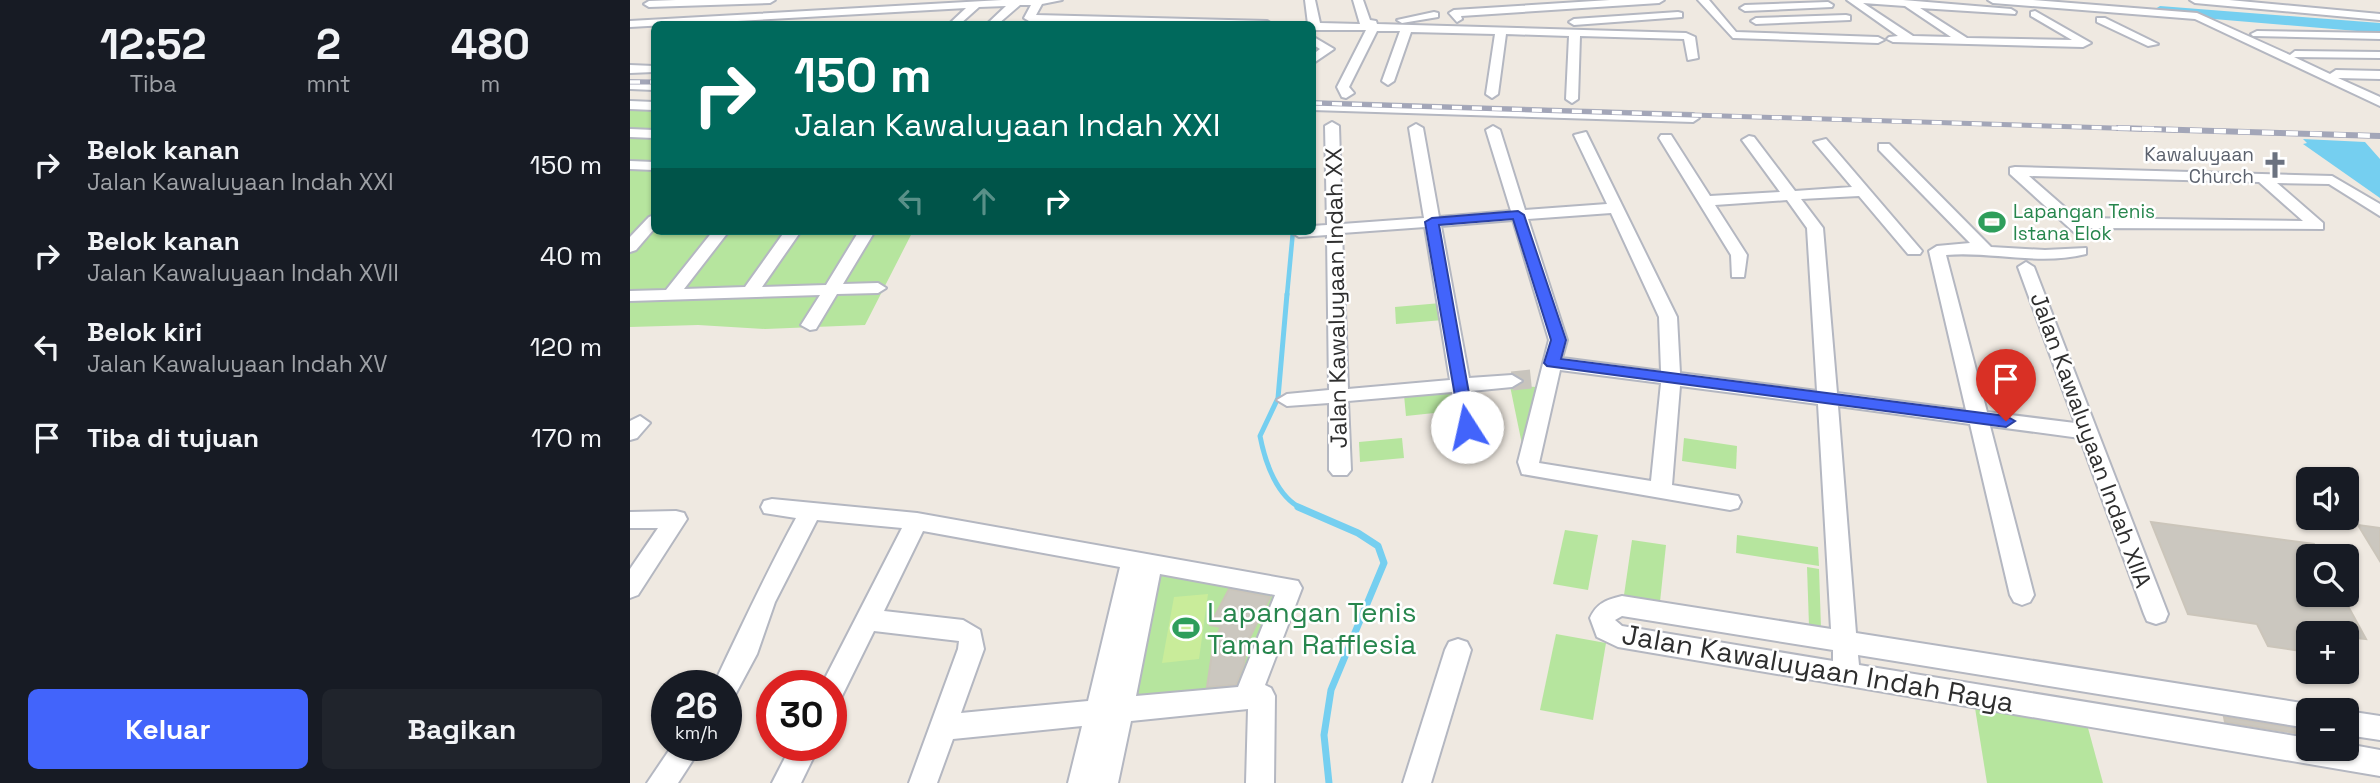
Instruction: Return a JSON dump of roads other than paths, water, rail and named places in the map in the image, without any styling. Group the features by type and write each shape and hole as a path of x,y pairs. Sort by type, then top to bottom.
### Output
{"street":[{"path":"631,24 649,4 770,0"},
{"path":"821,14 836,0"},
{"path":"694,21 913,9 945,4 1057,0"},
{"path":"1310,0 1312,21"},
{"path":"1316,93 1349,93 1343,87 1367,27 1358,0"},
{"path":"1408,7 1479,0"},
{"path":"1457,19 1454,13 1529,0"},
{"path":"1504,4 1659,0"},
{"path":"1667,0 1690,32"},
{"path":"1703,0 1730,34 1878,40"},
{"path":"1852,0 1910,39"},
{"path":"1866,0 2125,22"},
{"path":"1993,0 2180,14 2220,21 2257,34 2380,95"},
{"path":"2313,0 2327,10"},
{"path":"996,21 1020,1"},
{"path":"1033,21 1028,18 1038,1"},
{"path":"2191,1 2259,3 2380,17"},
{"path":"2191,1 2220,21 2380,102"},
{"path":"958,21 983,3"},
{"path":"649,4 756,18"},
{"path":"1742,4 1769,36"},
{"path":"1742,4 1828,5"},
{"path":"1906,4 1966,41"},
{"path":"898,21 913,9"},
{"path":"1972,9 1995,23"},
{"path":"843,21 855,12"},
{"path":"1893,39 2085,43 2035,14"},
{"path":"2180,14 2380,110"},
{"path":"801,21 808,15"},
{"path":"1316,31 1367,27 1434,15"},
{"path":"1535,24 1678,15"},
{"path":"1756,21 1846,18"},
{"path":"2101,20 2152,44"},
{"path":"631,24 651,23"},
{"path":"1367,27 1688,36 1692,58"},
{"path":"2007,29 2031,43"},
{"path":"1388,81 1406,30"},
{"path":"1492,94 1502,31"},
{"path":"1572,99 1575,34"},
{"path":"2257,34 2380,36"},
{"path":"1316,35 1328,49"},
{"path":"1316,49 1328,49"},
{"path":"1316,58 1328,49"},
{"path":"2295,54 2380,55"},
{"path":"630,69 651,69"},
{"path":"2336,74 2380,75"},
{"path":"630,85 651,86"},
{"path":"630,105 651,106"},
{"path":"1316,106 1693,118"},
{"name":"Jalan Kawaluyaan Indah XX","path":"1332,126 1340,470"},
{"path":"1416,128 1471,448"},
{"path":"1493,130 1558,340 1547,373 1528,462 1530,469 1538,473 1730,502"},
{"path":"630,133 651,134"},
{"path":"1581,135 1668,317 1671,378 1661,492"},
{"path":"1666,138 1739,255 1738,273"},
{"path":"1749,140 1815,229 1825,398 1847,674"},
{"path":"1821,142 1914,251"},
{"path":"1884,147 1987,252 2045,255 2080,251"},
{"path":"630,177 642,166"},
{"path":"2263,178 2318,226 2080,229 2015,171 2263,178 2336,181 2380,211"},
{"path":"1707,201 1863,191"},
{"path":"1316,231 1614,208"},
{"path":"630,247 651,223"},
{"path":"671,295 717,235"},
{"path":"750,292 790,235"},
{"path":"810,325 865,235"},
{"path":"1982,247 1937,251 2022,595"},
{"name":"Jalan Kawaluyaan Indah XIIA","path":"2026,267 2155,614"},
{"path":"630,296 878,288"},
{"path":"1547,373 1671,378 2087,432"},
{"path":"1287,400 1512,381"},
{"path":"772,507 917,521 1290,588 1247,698"},
{"path":"735,670 744,654 763,601 812,509"},
{"path":"630,520 676,519 630,588"},
{"path":"842,670 917,521"},
{"path":"1104,783 1109,713 1142,561"},
{"name":"Jalan Kawaluyaan Indah Raya","path":"2296,714 1622,606 1609,609 1602,618 1606,630 1619,636 2380,763"},
{"path":"867,620 963,631 971,637 971,649 923,783"},
{"path":"1417,783 1458,650"},
{"path":"2147,689 2159,726"},
{"path":"944,727 1262,696 1260,783"},
{"path":"1082,783 1109,713"},
{"path":"2359,725 2380,728"},
{"path":"661,783 677,761"},
{"path":"786,783 797,761"}],"water":[{"path":"2303,139 2365,142 2380,159 2380,198 2303,144 2307,143"}],"waterway":[{"path":"2160,11 2380,28"},
{"path":"1287,295 1293,235"},
{"path":"1287,294 1278,398 1260,436 1269,468 1279,488 1286,497 1303,509"},
{"path":"1298,507 1358,533 1378,546 1384,563 1331,690 1324,735 1329,783"}],"tunnel":[{"path":"1512,381 1540,378"}],"railway":[{"path":"630,82 651,82"},
{"path":"1316,103 2175,130"},
{"path":"2118,128 2380,136"}],"place":[{"name":"Kawaluyaan Church","path":"2275,165"},
{"name":"Lapangan Tenis Istana Elok","path":"1992,222"},
{"name":"Lapangan Tenis Taman Rafflesia","path":"1186,628"}]}
